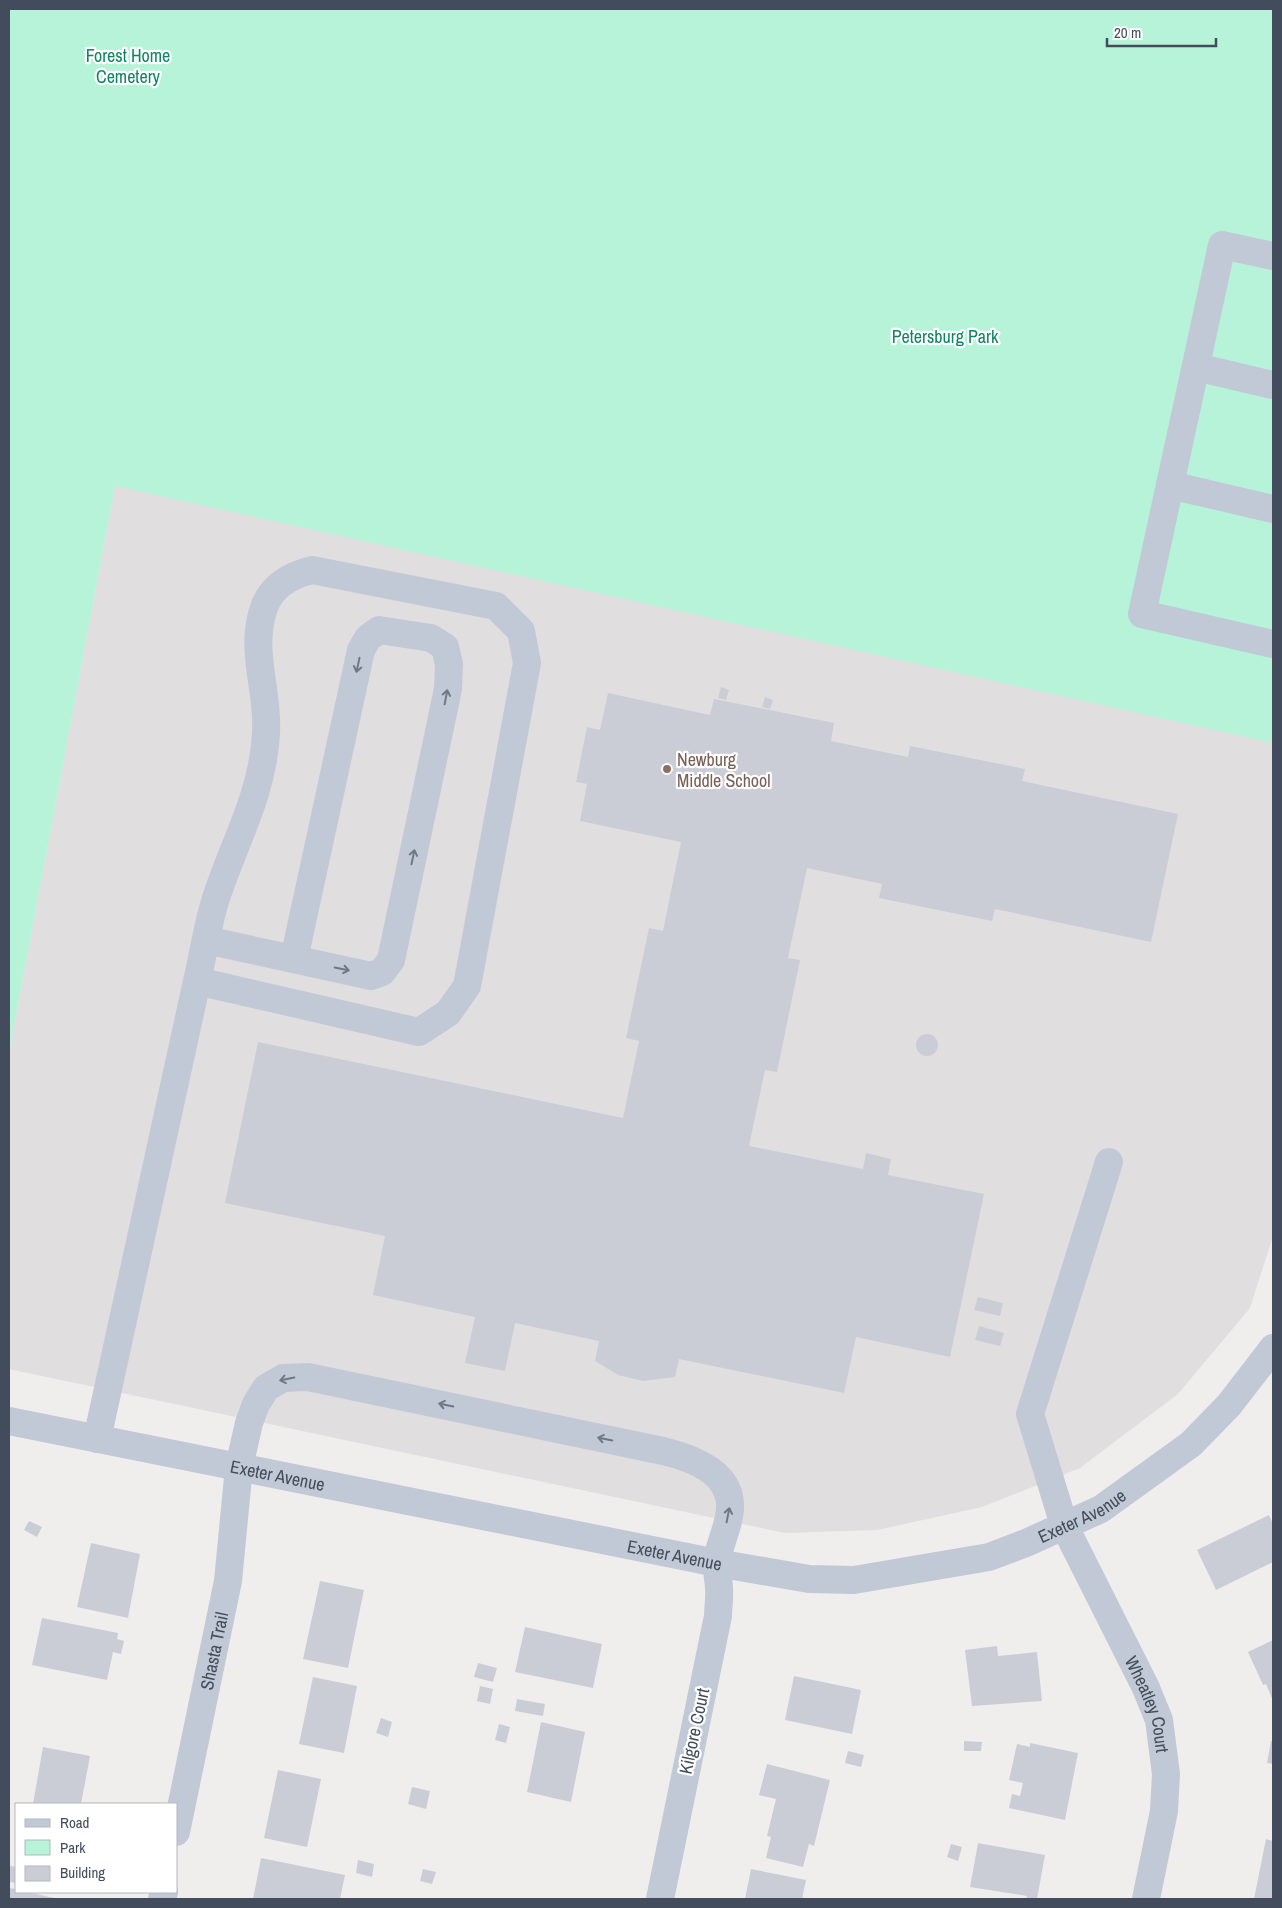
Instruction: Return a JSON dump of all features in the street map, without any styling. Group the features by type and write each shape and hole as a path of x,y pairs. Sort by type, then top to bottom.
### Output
{"street":[{"path":"1273,256 1222,245 1142,614 1273,644"},
{"path":"1196,367 1273,385"},
{"path":"1170,485 1273,509"},
{"path":"97,1438 197,981 206,940 218,893 256,796 266,732 258,628 266,603 277,587 294,575 312,570 496,606 521,631 527,663 467,986 448,1013 420,1032 197,981"},
{"path":"206,940 371,976 382,972 391,960 448,689 449,664 445,647 431,638 379,630 368,638 362,650 294,959"},
{"name":"Wheatley Court","path":"1110,1162 1030,1414 1064,1525 1146,1688 1159,1720 1166,1774 1164,1811 1146,1899"},
{"name":"Exeter Avenue","path":"9,1421 717,1563 809,1579 854,1580 988,1557 1026,1543 1101,1509 1191,1444 1229,1405 1273,1348"},
{"name":"Shasta Trail","path":"178,1822 228,1580 239,1468 251,1417 266,1388 283,1378 308,1376 684,1456 703,1465 714,1474 727,1490 730,1509 717,1563"},
{"name":"Kilgore Court","path":"660,1899 718,1616 717,1563"}],"shaded area":[{"name":"Newburg Middle School","path":"1273,9 1273,1236 1250,1308 1178,1394 1080,1468 982,1507 877,1530 785,1533 9,1369 9,1053 115,486"}],"green space":[{"name":"Petersburg Park","path":"9,9 1273,9 1273,743 115,486 9,1053"}],"building":[{"path":"721,687 729,690 726,700 718,698"},
{"path":"608,693 710,715 714,699 834,723 831,741 908,757 910,746 1025,769 1022,781 1178,814 1151,942 995,909 992,921 879,898 882,884 807,868 788,958 800,960 777,1072 765,1070 749,1146 863,1169 866,1153 891,1159 888,1175 984,1194 950,1357 856,1337 844,1393 679,1359 675,1377 643,1381 618,1375 595,1361 599,1341 515,1323 505,1371 465,1363 475,1317 373,1295 385,1236 225,1203 258,1042 623,1118 639,1041 626,1038 649,928 663,931 681,842 580,821 587,784 576,782 587,727 600,730"},
{"path":"765,697 773,700 770,709 762,707"},
{"path":"923,1034 931,1034 938,1041 938,1049 931,1056 923,1056 916,1049 916,1041"},
{"path":"978,1297 1003,1303 1000,1316 974,1310"},
{"path":"979,1326 1004,1333 1000,1346 975,1340"},
{"path":"1269,1515 1273,1524 1273,1562 1216,1590 1197,1550"},
{"path":"29,1521 42,1527 37,1537 24,1530"},
{"path":"91,1543 140,1554 128,1618 77,1607"},
{"path":"320,1581 364,1590 348,1668 303,1659"},
{"path":"42,1618 118,1633 117,1639 124,1641 121,1654 113,1652 107,1680 32,1665"},
{"path":"525,1627 602,1644 593,1688 515,1672"},
{"path":"1273,1640 1273,1701 1266,1684 1263,1685 1248,1652"},
{"path":"997,1646 998,1656 1037,1652 1042,1701 972,1706 965,1650"},
{"path":"478,1663 497,1668 493,1682 474,1677"},
{"path":"794,1676 861,1690 852,1734 785,1720"},
{"path":"313,1677 357,1686 344,1753 299,1744"},
{"path":"480,1686 493,1689 490,1704 477,1701"},
{"path":"517,1699 545,1704 543,1716 515,1711"},
{"path":"381,1718 392,1722 388,1737 376,1733"},
{"path":"541,1722 585,1732 571,1802 527,1792"},
{"path":"499,1724 510,1727 506,1743 495,1740"},
{"path":"964,1741 982,1742 981,1751 964,1751"},
{"path":"1271,1741 1273,1741 1273,1764 1267,1763"},
{"path":"1030,1743 1078,1753 1065,1820 1009,1808 1012,1794 1020,1796 1023,1783 1009,1780 1017,1744 1030,1747"},
{"path":"43,1747 90,1756 81,1803 33,1803"},
{"path":"848,1751 864,1755 861,1767 845,1763"},
{"path":"767,1764 830,1780 814,1846 809,1844 803,1867 766,1858 771,1837 767,1836 776,1799 759,1795"},
{"path":"278,1770 321,1779 307,1847 264,1838"},
{"path":"412,1787 430,1791 426,1809 408,1804"},
{"path":"1266,1839 1273,1841 1273,1899 1254,1899"},
{"path":"978,1843 1045,1855 1037,1899 1026,1899 1027,1896 970,1887"},
{"path":"951,1844 962,1847 958,1861 947,1857"},
{"path":"261,1858 345,1875 340,1899 253,1899"},
{"path":"358,1860 374,1864 372,1877 356,1873"},
{"path":"9,1866 15,1867 15,1883 9,1882"},
{"path":"423,1869 436,1872 432,1884 420,1881"},
{"path":"751,1869 806,1880 802,1899 745,1899"},
{"path":"9,1888 15,1889 15,1893 32,1893 59,1899 9,1899"}],"place":[{"name":"Newburg Middle School","path":"667,769"}],"park label":[{"name":"Forest Home Cemetery","path":"128,65"}]}
